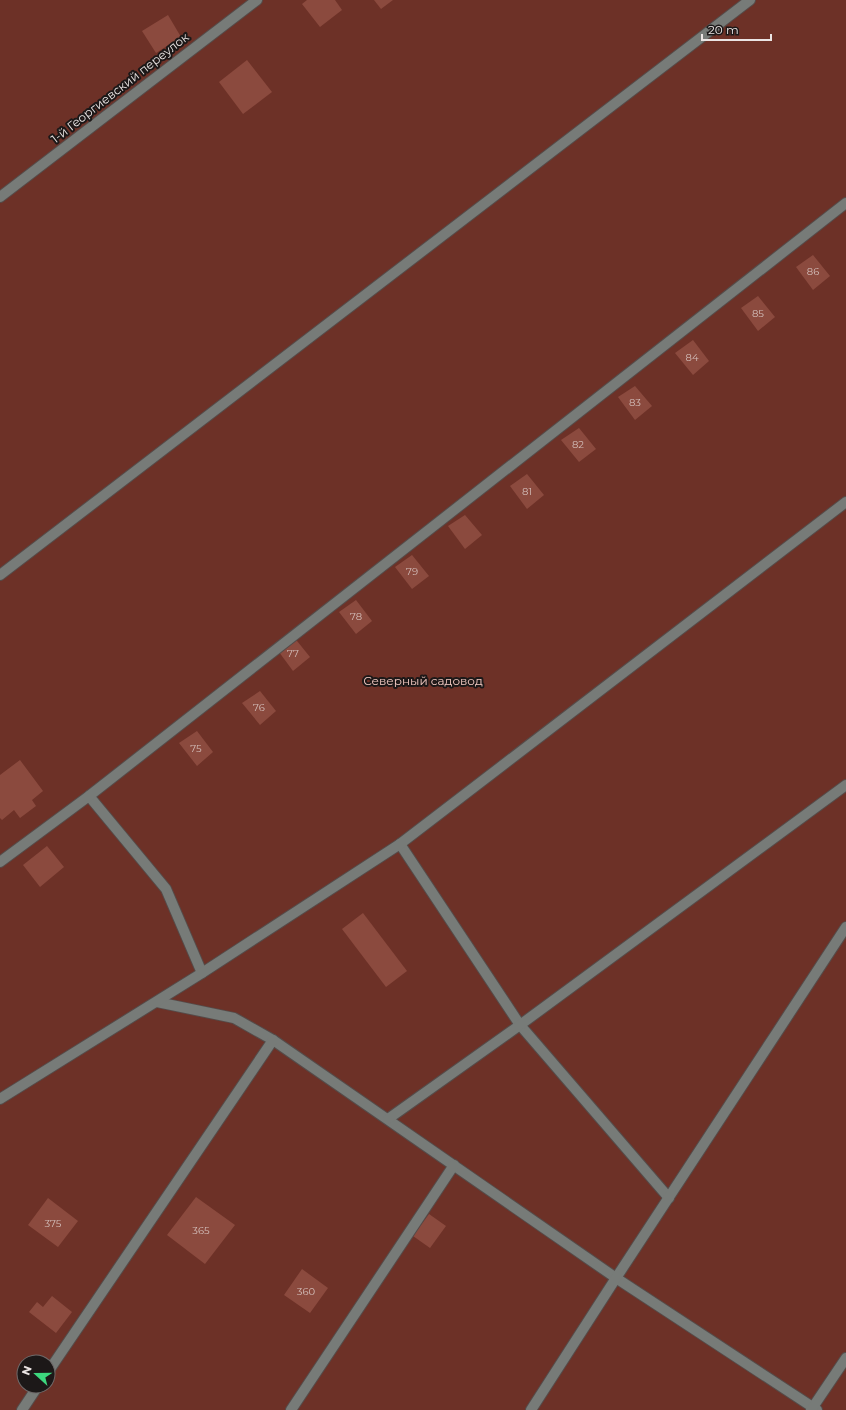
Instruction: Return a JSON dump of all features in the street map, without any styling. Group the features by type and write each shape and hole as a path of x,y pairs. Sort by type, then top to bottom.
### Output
{"street":[{"name":"1-й Георгиевский переулок","path":"0,197 257,0"},
{"path":"0,575 750,0"},
{"path":"0,862 89,796 846,203"},
{"path":"0,1099 157,1002 400,844 846,502"},
{"path":"388,1119 520,1025 846,785"},
{"path":"89,796 166,889 202,973"},
{"path":"400,844 520,1025 669,1198"},
{"path":"532,1410 616,1278 842,941 846,927"},
{"path":"157,1002 234,1018 273,1040 454,1164 616,1278 814,1409 846,1358"},
{"path":"56,1360 273,1040"},
{"path":"291,1410 454,1164"},
{"path":"22,1410 33,1394"}],"green space":[{"name":"Северный садовод","path":"0,0 846,0 846,1410 0,1410"}],"building":[{"path":"307,0 335,0 342,10 320,27 302,4"},
{"path":"374,0 393,0 381,9"},
{"path":"168,15 181,37 156,53 142,31"},
{"path":"247,60 272,92 243,114 219,82"},
{"path":"813,255 830,276 813,290 796,267"},
{"path":"758,296 775,317 758,331 741,308"},
{"path":"693,340 709,361 693,375 675,353"},
{"path":"635,386 652,406 635,420 618,397"},
{"path":"579,428 596,449 579,462 561,440"},
{"path":"527,474 544,495 527,509 510,486"},
{"path":"465,515 482,535 465,549 448,526"},
{"path":"412,555 429,576 412,589 395,567"},
{"path":"356,600 372,621 356,634 339,612"},
{"path":"293,636 310,657 293,671 276,648"},
{"path":"260,691 276,711 260,725 242,703"},
{"path":"197,731 213,752 197,766 179,743"},
{"path":"20,760 43,791 32,800 36,806 20,818 14,810 2,820 0,818 0,775"},
{"path":"47,846 64,867 40,887 23,865"},
{"path":"363,913 407,971 386,987 342,929"},
{"path":"196,1197 235,1225 205,1264 167,1235"},
{"path":"48,1198 78,1221 58,1247 28,1225"},
{"path":"429,1214 446,1226 430,1248 413,1236"},
{"path":"302,1269 328,1288 310,1313 284,1295"},
{"path":"52,1296 72,1312 56,1333 29,1312 37,1302 43,1307"}]}
